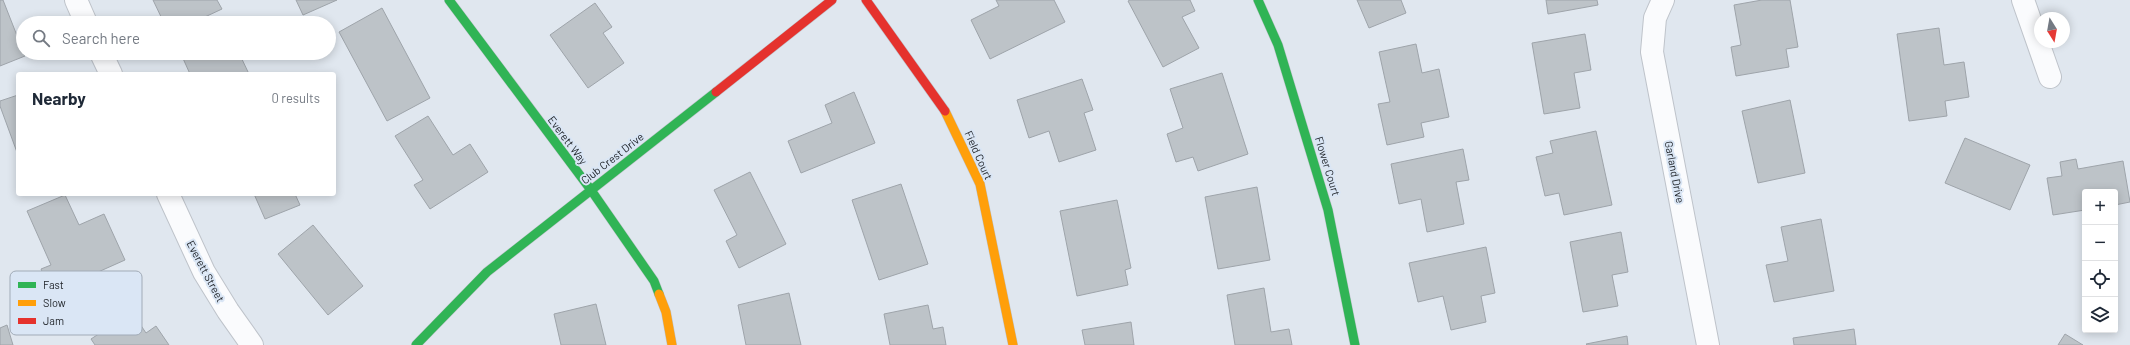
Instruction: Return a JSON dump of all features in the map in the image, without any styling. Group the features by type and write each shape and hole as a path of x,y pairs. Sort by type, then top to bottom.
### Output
{"street":[{"path":"76,0 83,16"},
{"name":"Everett Way","path":"449,0 591,190 654,281 666,312 672,345"},
{"name":"Club Crest Drive","path":"416,345 487,272 832,0"},
{"name":"Field Court","path":"866,0 944,109 980,184 1013,345"},
{"name":"Flower Court","path":"1258,0 1278,45 1328,210 1355,345"},
{"name":"Garland Drive","path":"1663,0 1655,18 1652,52 1708,345"},
{"path":"2023,0 2050,77"},
{"path":"104,60 110,72"},
{"name":"Everett Street","path":"169,196 204,272 228,311 252,345"}],"building":[{"path":"0,0 3,0 16,33 16,60 0,66"},
{"path":"153,0 217,0 222,9 207,16 161,16"},
{"path":"296,0 337,0 303,15"},
{"path":"996,0 1054,0 1065,22 990,59 971,20 999,6"},
{"path":"1190,0 1195,11 1182,17 1199,48 1163,67 1128,1"},
{"path":"1357,0 1401,0 1406,13 1369,28"},
{"path":"1546,0 1597,0 1598,5 1548,14"},
{"path":"1762,0 1790,0 1798,47 1786,49 1789,67 1736,76 1731,47 1741,45 1734,5"},
{"path":"595,3 612,27 603,33 624,63 588,88 550,35"},
{"path":"382,8 430,98 387,121 339,32"},
{"path":"1939,28 1944,65 1964,62 1969,97 1945,101 1947,116 1909,121 1897,34"},
{"path":"1585,34 1591,70 1574,73 1580,108 1544,114 1532,43"},
{"path":"1416,44 1422,73 1439,69 1449,117 1421,123 1424,137 1387,145 1378,104 1390,102 1379,52"},
{"path":"184,60 242,60 248,72 189,72"},
{"path":"1222,73 1248,154 1198,171 1193,157 1176,162 1167,134 1183,128 1170,89"},
{"path":"1082,79 1093,110 1084,113 1096,150 1059,162 1049,131 1029,138 1017,100"},
{"path":"854,92 875,143 801,173 788,141 832,123 825,105"},
{"path":"16,96 16,150 0,106 0,101"},
{"path":"1790,100 1805,173 1758,183 1742,111"},
{"path":"428,116 453,155 470,144 488,172 430,209 414,185 423,180 395,136"},
{"path":"1596,131 1612,205 1564,215 1559,193 1545,196 1536,157 1553,153 1550,141"},
{"path":"1965,138 2030,165 2010,210 1945,183"},
{"path":"1463,149 1469,180 1456,182 1464,224 1427,232 1421,199 1399,204 1391,164"},
{"path":"2076,159 2078,169 2123,161 2130,202 2118,204 2118,189 2082,189 2082,210 2053,215 2047,178 2062,176 2060,162"},
{"path":"750,172 786,244 739,268 726,241 737,235 714,190"},
{"path":"901,184 928,264 879,280 852,200"},
{"path":"1257,187 1270,260 1218,269 1205,197"},
{"path":"65,196 79,225 104,214 125,260 100,271 42,271 41,269 51,265 27,211"},
{"path":"255,196 296,196 300,205 265,219"},
{"path":"1117,200 1131,268 1125,270 1128,285 1077,296 1060,211"},
{"path":"1821,219 1834,291 1774,302 1766,265 1788,261 1781,227"},
{"path":"313,225 363,286 328,315 278,254"},
{"path":"1621,232 1628,272 1612,275 1618,306 1583,312 1570,242"},
{"path":"1486,247 1495,293 1481,296 1486,322 1451,330 1443,296 1418,302 1409,263"},
{"path":"1264,288 1271,332 1289,329 1292,345 1235,345 1227,295"},
{"path":"789,293 801,345 746,345 738,305"},
{"path":"596,304 606,345 561,345 554,314"},
{"path":"928,305 933,329 943,327 946,345 890,345 884,314"},
{"path":"1131,322 1134,345 1085,345 1082,330"},
{"path":"7,325 13,345 0,345 0,328"},
{"path":"156,326 169,345 95,345 91,339 97,335 142,335 142,327 146,333"},
{"path":"1854,329 1856,345 1794,345 1793,338"},
{"path":"2065,334 2083,345 2058,345"},
{"path":"1627,336 1628,345 1586,344"}],"traffic: fast":[{"path":"449,0 591,190 654,281 659,294"},
{"path":"1258,0 1278,45 1328,210 1355,345"},
{"path":"416,345 487,272 716,92"}],"traffic: slow":[{"path":"945,111 980,184 1013,345"},
{"path":"659,294 666,312 672,345"}],"traffic: jam":[{"path":"716,92 832,0"},
{"path":"866,0 945,111"}]}
